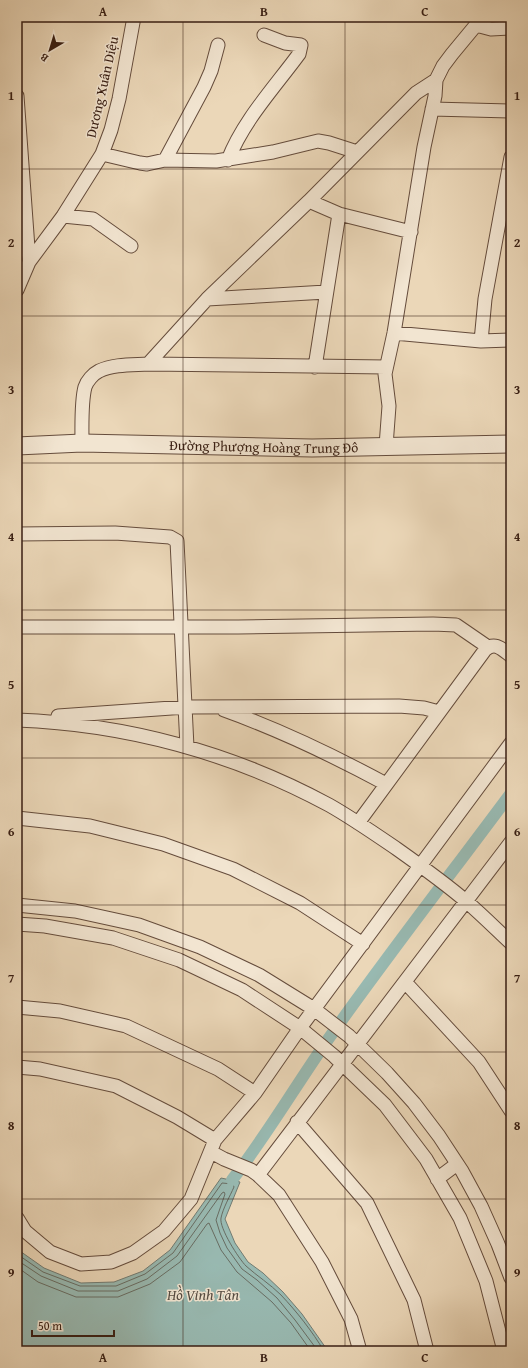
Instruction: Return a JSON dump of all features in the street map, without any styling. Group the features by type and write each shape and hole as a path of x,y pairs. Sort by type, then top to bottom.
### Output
{"street":[{"name":"Dương Xuân Diệu","path":"29,262 63,216 102,154 111,130 119,99 134,17"},
{"path":"386,446 389,406 385,380 386,367 394,333 424,147 435,96 436,80 443,66 476,21 491,29 511,28"},
{"path":"228,160 234,144 243,130 299,54 301,46 285,43 264,35"},
{"path":"165,160 207,82 218,46"},
{"path":"148,364 207,299 309,201 416,93 436,80"},
{"path":"17,96 29,262 17,290"},
{"path":"432,109 511,111"},
{"path":"102,154 147,164 165,160 228,160 318,142 329,143 357,152"},
{"path":"481,341 485,299 511,157"},
{"path":"309,201 338,214 411,232"},
{"path":"315,367 338,214"},
{"path":"63,216 93,219 131,246"},
{"path":"207,299 326,292"},
{"path":"394,333 481,341 511,340"},
{"path":"82,443 84,395 86,386 91,378 98,372 112,367 148,364 386,367"},
{"name":"Đường Phượng Hoàng Trung Đô","path":"17,446 82,443 312,448 511,444"},
{"path":"17,534 115,532 170,537 177,541 187,747"},
{"path":"17,627 238,627 433,624 456,625 488,647"},
{"path":"358,822 488,647 492,645 499,646 511,656"},
{"path":"17,720 186,707 399,706 424,708 439,712"},
{"path":"215,707 289,736 386,784"},
{"path":"17,720 54,722 141,735 187,747 231,761 269,776 329,805 358,822 463,899 511,943"},
{"path":"17,1218 25,1231 50,1252 81,1264 111,1262 133,1253 164,1231 191,1198 213,1146 254,1093 300,1028 363,944 425,870 511,743"},
{"path":"17,818 97,828 163,844 233,869 300,903 363,944"},
{"path":"254,1172 297,1122 338,1060 405,982 463,899 511,842"},
{"path":"17,905 76,911 139,925 200,947 259,975 314,1009 354,1040 387,1072 414,1103 439,1136 458,1164 482,1206 511,1278"},
{"path":"17,924 45,926 113,938 179,960 242,990 300,1028 310,1038 338,1060 385,1105 426,1159 460,1218 486,1281 504,1351"},
{"path":"405,982 478,1062 511,1111"},
{"path":"17,1007 60,1011 126,1026 218,1070 254,1093"},
{"path":"17,1067 40,1069 116,1086 178,1117 213,1146 224,1159 254,1172 279,1195 322,1262 352,1320 360,1351"},
{"path":"297,1122 367,1203 414,1300 428,1351"},
{"path":"437,1179 458,1164"}],"water":[{"name":"Hồ Vinh Tân","path":"221,1178 240,1182 225,1219 235,1243 248,1262 263,1273 283,1292 302,1314 328,1351 17,1351 17,1249 44,1268 81,1283 114,1282 143,1271 170,1250"}],"waterway":[{"path":"232,1180 351,1007 511,793"}]}
